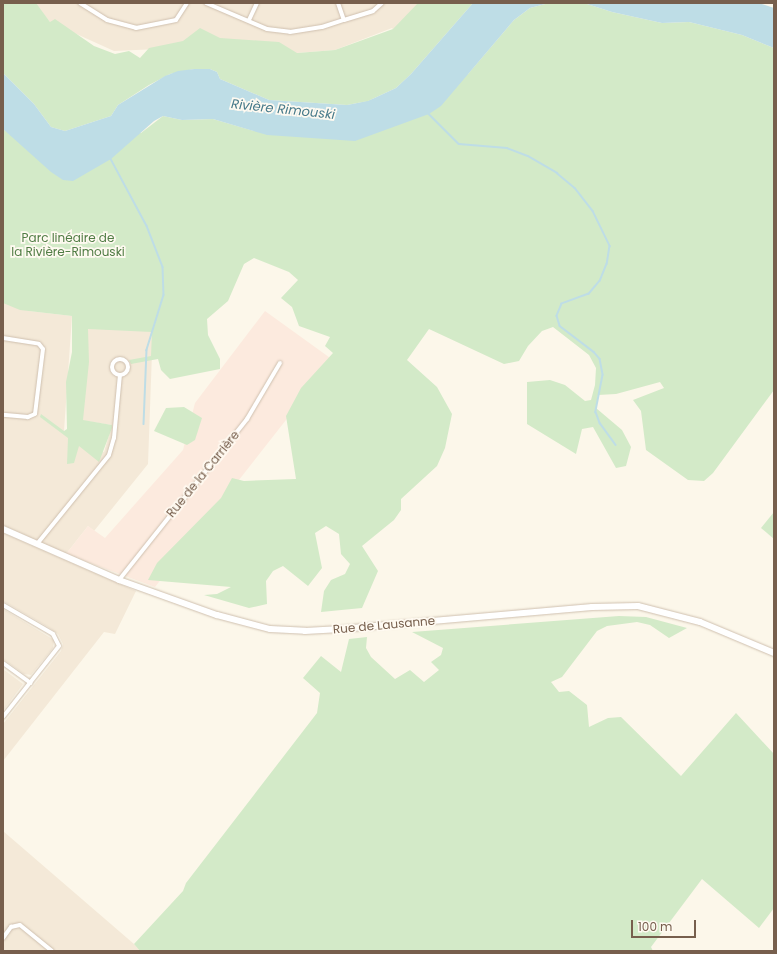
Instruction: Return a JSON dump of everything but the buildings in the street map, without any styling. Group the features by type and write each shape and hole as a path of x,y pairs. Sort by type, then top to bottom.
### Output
{"street":[{"path":"80,3 108,20 136,28 176,20 187,3"},
{"path":"206,3 249,20 267,29 290,32 315,28 373,11 382,3"},
{"path":"249,20 257,3"},
{"path":"338,3 344,20"},
{"path":"3,338 38,344 42,346 43,353 35,414 28,417 3,415"},
{"name":"Rue de la Carrière","path":"119,580 247,419 280,363"},
{"path":"37,544 109,455 114,438 120,375"},
{"name":"Rue de Lausanne","path":"3,529 119,580 240,622 270,628 305,631 638,606 700,622 774,653"},
{"path":"3,605 53,634 59,643 56,651 3,717"},
{"path":"3,663 30,683"},
{"path":"3,938 11,926 20,925 52,951"}],"shaded area":[{"path":"35,3 432,3 401,41 392,28 335,50 296,53 158,49 114,51 50,22"},
{"path":"3,301 29,311 72,316 64,431 104,452 112,425 79,420 86,318 153,325 148,464 94,531 88,526 66,554 3,525"},
{"path":"265,311 333,360 155,587 66,554 88,526 105,538 183,450 195,403"},
{"path":"3,533 136,591 115,634 104,632 3,761 3,724 61,651 63,644 58,634 3,601"},
{"path":"3,609 54,640 53,648 31,675 24,674 3,659"},
{"path":"3,669 23,684 3,711"},
{"path":"3,831 134,944 140,951 3,951"}],"green space":[{"path":"3,3 36,3 50,22 55,19 94,46 115,54 129,51 140,58 149,48 183,41 200,28 220,38 279,42 297,53 335,50 393,29 418,3 473,3 411,74 396,88 368,101 347,105 269,100 220,79 217,72 210,69 194,69 170,74 149,85 118,105 111,116 65,131 51,127 34,104 3,73"},
{"name":"Parc linéaire de la Rivière-Rimouski","path":"549,3 587,4 612,12 662,23 689,22 742,35 774,48 774,390 713,473 704,481 688,480 646,450 641,411 633,400 664,388 660,382 616,394 598,395 596,408 622,430 631,447 626,466 616,468 593,427 582,429 576,454 527,424 527,382 550,380 565,385 585,401 591,400 595,385 596,368 589,355 553,327 542,331 528,346 519,361 504,364 429,329 407,360 437,387 452,414 445,448 437,466 401,499 401,510 394,520 362,546 378,571 362,608 321,612 324,591 331,580 345,574 350,564 341,554 339,534 326,526 315,533 322,568 308,586 283,566 273,571 266,581 267,604 249,608 204,595 217,594 231,587 148,580 157,563 221,498 232,478 244,481 296,479 286,416 301,388 333,353 325,346 330,337 299,326 292,307 281,298 298,280 289,272 254,258 244,264 228,301 207,319 208,335 220,359 220,369 170,379 161,370 158,359 131,364 129,360 151,356 152,332 88,329 89,362 83,420 112,425 112,428 99,462 79,446 74,463 67,464 68,438 40,417 41,414 64,431 67,429 66,382 72,352 72,316 20,310 3,303 3,129 19,141 141,133 163,116 182,120 213,119 254,131 468,74 514,20 530,8"},
{"path":"184,407 202,418 195,440 187,445 154,431 166,408"},
{"path":"774,512 774,539 761,528"},
{"path":"619,616 646,617 687,628 669,638 650,625 637,622 607,626 597,631 562,677 551,682 559,692 569,691 587,705 589,727 608,718 621,717 681,776 736,713 774,754 774,908 759,928 702,879 651,947 653,951 140,951 134,944 183,891 186,883 317,713 320,693 303,678 321,656 341,672 349,639 367,637 366,648 371,657 395,679 410,670 424,682 439,670 431,662 441,655 443,648 412,632"}],"water":[{"name":"Rivière Rimouski","path":"473,3 549,3 530,8 514,20 441,106 429,114 355,141 267,135 213,119 182,120 163,116 154,121 111,159 73,181 63,180 51,172 3,129 3,73 34,104 51,127 65,131 111,116 118,105 165,76 178,71 194,69 210,69 217,72 220,79 269,100 347,105 368,101 396,88 411,74"},
{"path":"549,3 759,3 774,8 774,48 742,35 689,22 662,23 612,12 587,4"}],"waterway":[{"path":"429,114 459,144 507,148 528,156 557,173 575,188 593,211 610,246 607,264 600,281 589,294 562,304 557,316 560,326 594,352 600,359 603,375 596,412 600,423 616,445"},
{"path":"111,159 147,226 163,267 164,295 147,350 144,424"}]}
